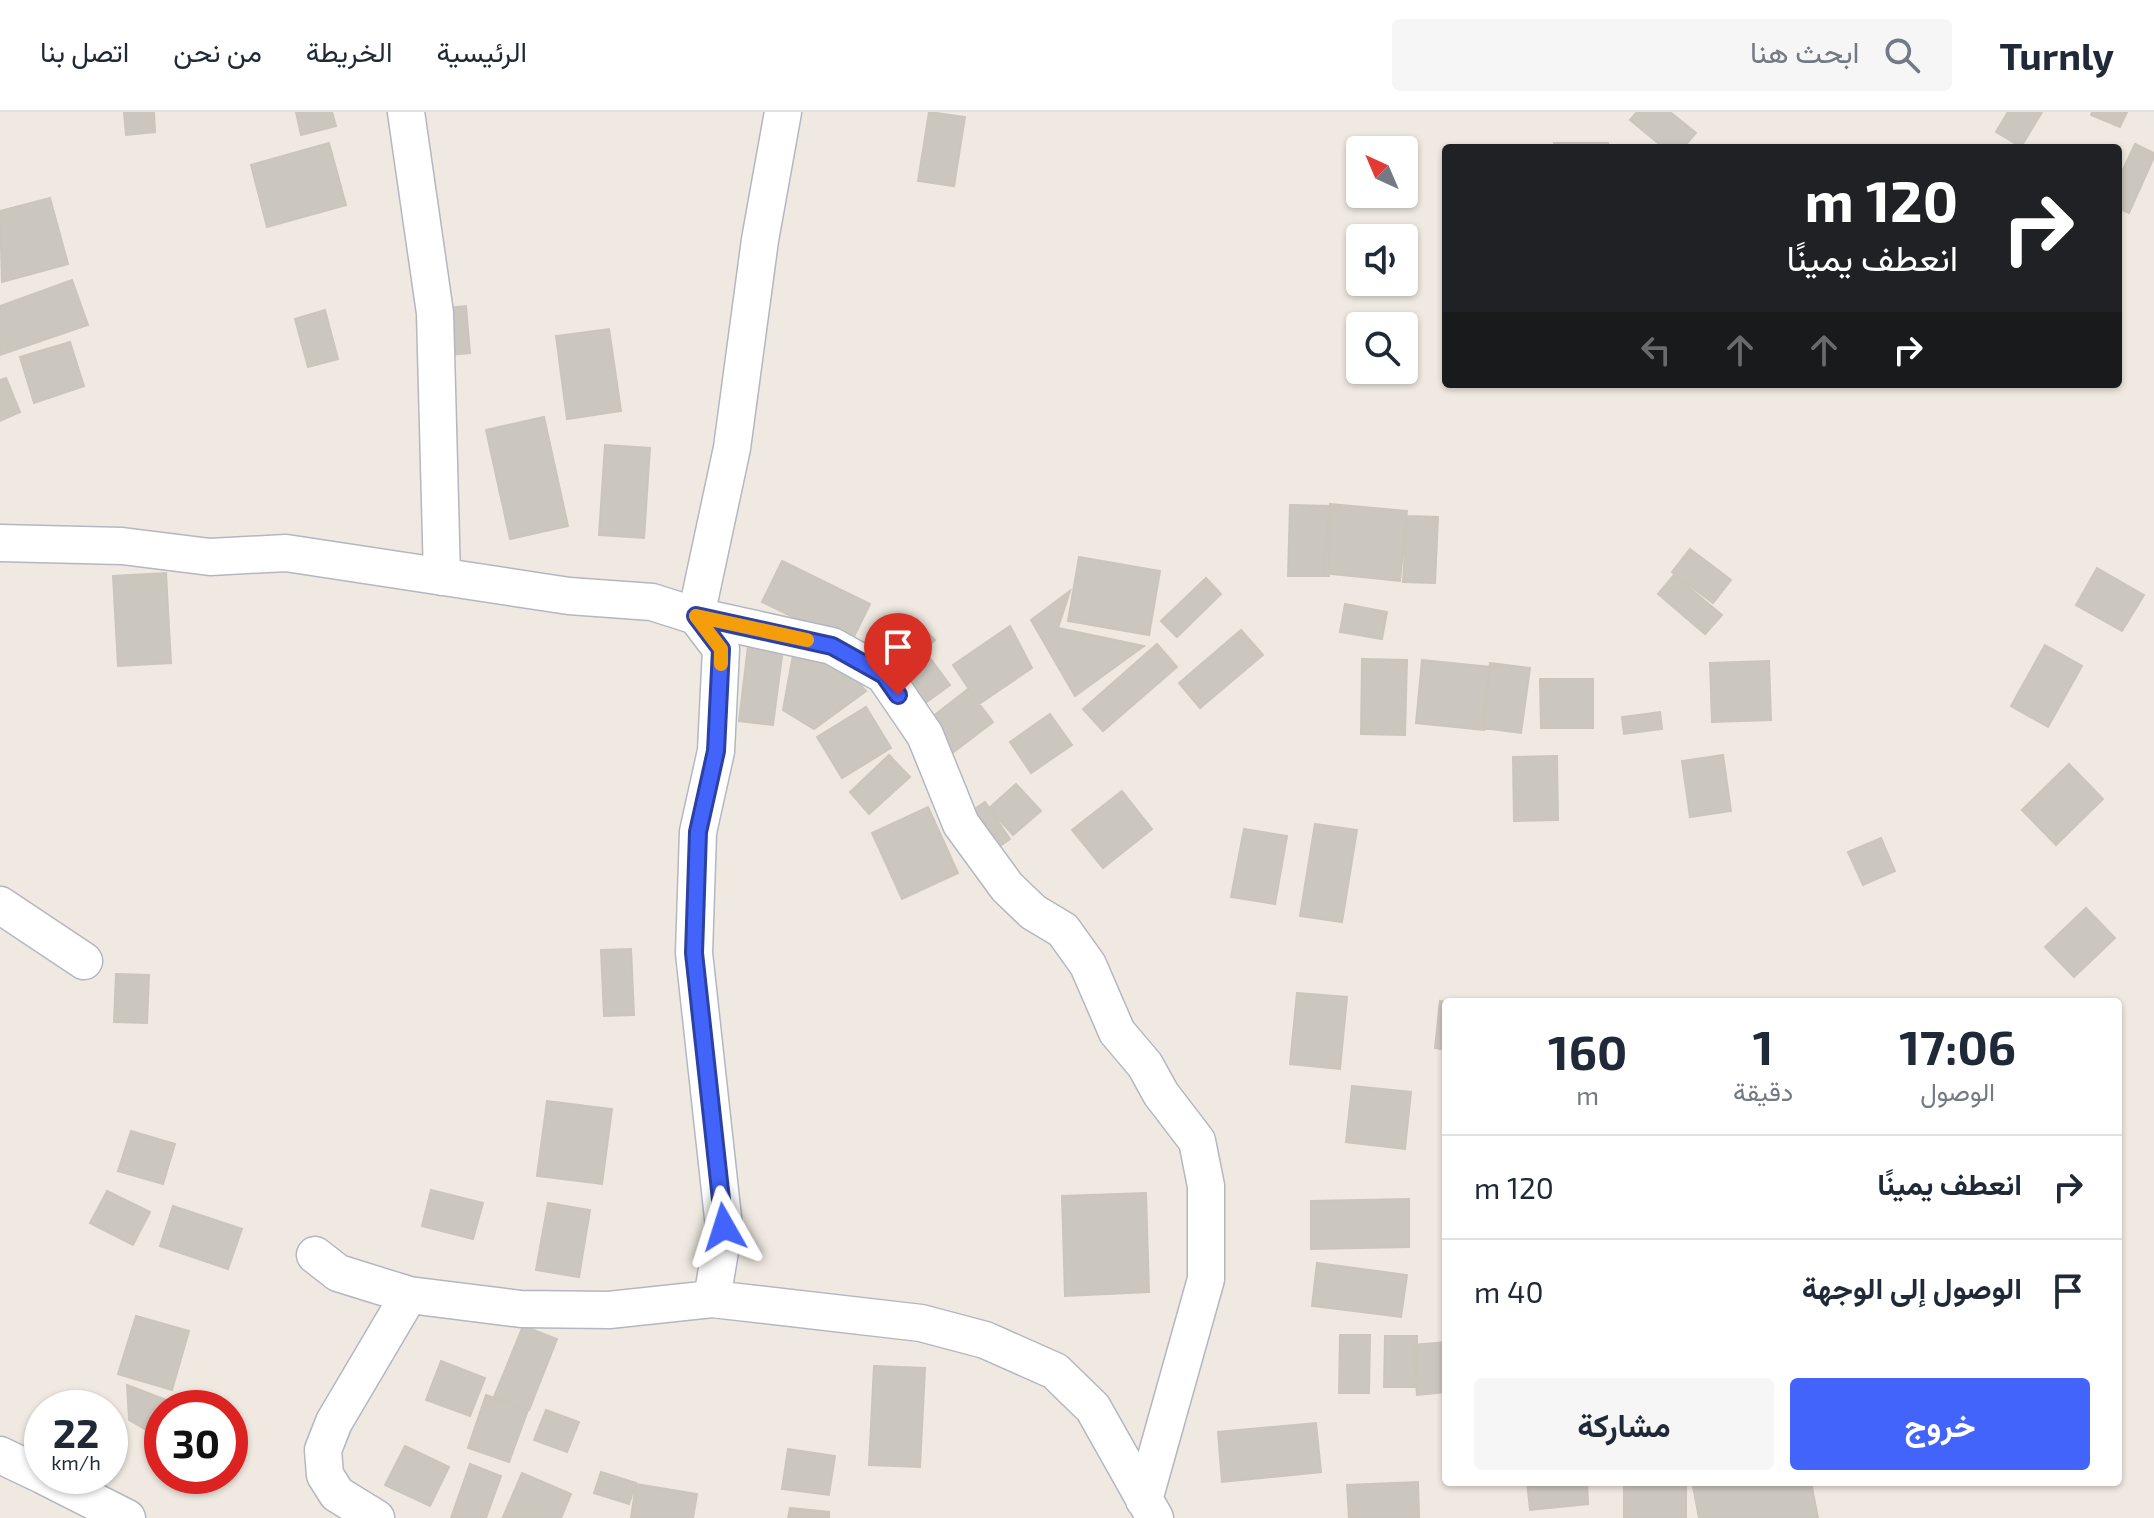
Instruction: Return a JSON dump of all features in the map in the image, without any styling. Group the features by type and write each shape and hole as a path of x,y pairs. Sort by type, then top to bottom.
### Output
{"street":[{"path":"406,112 435,313 442,577"},
{"path":"712,1299 724,1227 694,953 698,832 716,751 721,649 696,616 732,448 760,240 783,112"},
{"path":"0,543 122,546 210,557 286,553 569,596 652,602 696,616 832,646 884,675 925,735 961,824 1007,887 1033,912 1063,930 1088,965 1117,1032 1145,1065 1161,1094 1197,1141 1206,1186 1206,1279 1150,1509"},
{"path":"0,905 84,961"},
{"path":"315,1255 338,1273 409,1295 521,1309 609,1310 712,1299 921,1323 985,1340 1055,1371 1093,1408 1150,1509"},
{"path":"376,1518 337,1494 325,1475 323,1450 334,1422 409,1295"},
{"path":"0,1455 24,1467"},
{"path":"79,1494 127,1518"}],"building":[{"path":"124,112 154,112 155,132 126,135"},
{"path":"296,112 332,112 336,126 301,135"},
{"path":"929,112 965,117 954,186 918,181"},
{"path":"1637,112 1670,112 1696,133 1686,144 1659,144 1630,120"},
{"path":"2008,112 2042,112 2023,144 2016,144 1996,132"},
{"path":"2092,112 2127,112 2120,127 2091,115"},
{"path":"329,143 346,205 267,227 251,165"},
{"path":"1554,143 1608,143 1608,144"},
{"path":"2135,144 2154,153 2129,213 2122,210 2122,172"},
{"path":"50,198 68,264 2,282 0,211"},
{"path":"72,280 88,325 0,355 0,306"},
{"path":"466,306 470,353 425,357 422,310"},
{"path":"325,310 338,359 308,367 295,319"},
{"path":"609,329 621,411 567,419 556,336"},
{"path":"70,342 84,386 34,403 20,357"},
{"path":"6,378 20,412 0,421 0,380"},
{"path":"544,417 568,526 510,539 486,430"},
{"path":"605,445 650,448 644,538 599,535"},
{"path":"1330,504 1407,511 1400,581 1323,573"},
{"path":"1290,505 1330,506 1329,576 1288,576"},
{"path":"1407,516 1438,517 1435,583 1403,582"},
{"path":"1690,549 1731,580 1713,603 1672,572"},
{"path":"1079,557 1160,571 1149,635 1068,621"},
{"path":"782,561 870,604 850,645 762,602"},
{"path":"2097,568 2144,595 2122,631 2076,605"},
{"path":"166,573 171,663 118,666 113,576"},
{"path":"1674,575 1722,615 1705,634 1658,594"},
{"path":"1206,578 1221,594 1177,637 1161,621"},
{"path":"1070,591 1058,628 1144,646 1075,696 1031,620"},
{"path":"1345,604 1387,612 1382,639 1340,632"},
{"path":"751,621 786,625 773,725 739,721"},
{"path":"1010,626 1032,668 979,704 953,665"},
{"path":"922,627 935,640 882,691 870,678"},
{"path":"1241,630 1263,655 1200,708 1179,683"},
{"path":"797,633 849,671 866,691 814,729 783,710"},
{"path":"1157,644 1177,667 1103,731 1083,709"},
{"path":"2045,645 2082,666 2048,727 2011,706"},
{"path":"930,658 950,685 903,719 883,692"},
{"path":"1362,659 1407,660 1405,735 1361,734"},
{"path":"1422,660 1490,667 1484,730 1416,723"},
{"path":"1769,661 1771,720 1712,722 1710,663"},
{"path":"1490,663 1530,668 1521,733 1482,728"},
{"path":"1540,679 1593,679 1593,728 1541,728"},
{"path":"968,689 993,722 938,764 913,732"},
{"path":"866,707 891,748 842,778 817,737"},
{"path":"1660,712 1662,729 1624,734 1622,717"},
{"path":"1050,714 1072,745 1031,773 1010,742"},
{"path":"889,755 910,777 869,814 850,792"},
{"path":"1723,755 1731,811 1690,817 1682,761"},
{"path":"1557,756 1558,820 1514,821 1513,757"},
{"path":"2069,764 2103,799 2056,845 2022,810"},
{"path":"1016,784 1041,811 1013,835 989,808"},
{"path":"1122,791 1152,829 1103,868 1072,830"},
{"path":"985,802 1010,839 991,852 966,815"},
{"path":"928,807 958,873 902,899 872,833"},
{"path":"1315,824 1357,830 1342,922 1300,916"},
{"path":"1244,829 1287,836 1275,904 1231,897"},
{"path":"1881,838 1895,871 1863,885 1848,852"},
{"path":"2086,908 2115,938 2074,977 2045,947"},
{"path":"631,949 634,1015 604,1016 601,950"},
{"path":"116,974 149,975 147,1023 114,1022"},
{"path":"1297,993 1347,997 1340,1069 1290,1064"},
{"path":"1440,1001 1442,1049 1435,1048"},
{"path":"1352,1086 1411,1092 1405,1149 1346,1142"},
{"path":"547,1101 612,1109 602,1184 537,1176"},
{"path":"131,1131 175,1144 163,1184 118,1171"},
{"path":"431,1190 483,1203 473,1239 422,1226"},
{"path":"107,1191 150,1212 133,1245 90,1223"},
{"path":"1146,1193 1149,1292 1065,1296 1062,1196"},
{"path":"1409,1199 1409,1247 1311,1249 1311,1201"},
{"path":"548,1203 590,1210 579,1277 536,1270"},
{"path":"173,1206 242,1229 228,1269 160,1246"},
{"path":"1317,1263 1407,1275 1401,1317 1312,1306"},
{"path":"136,1316 189,1331 172,1390 118,1374"},
{"path":"523,1326 557,1339 529,1410 494,1397"},
{"path":"1340,1335 1370,1335 1369,1393 1339,1393"},
{"path":"1385,1336 1417,1336 1416,1387 1384,1387"},
{"path":"1442,1342 1442,1392 1417,1395 1413,1345"},
{"path":"441,1361 485,1378 470,1416 426,1400"},
{"path":"874,1366 925,1368 920,1467 869,1465"},
{"path":"127,1385 144,1392 144,1429 129,1420"},
{"path":"486,1395 528,1410 509,1462 468,1448"},
{"path":"546,1410 579,1422 567,1452 534,1440"},
{"path":"1316,1423 1321,1472 1222,1482 1218,1432"},
{"path":"405,1446 449,1467 430,1506 385,1485"},
{"path":"788,1449 835,1456 829,1495 782,1489"},
{"path":"470,1464 501,1476 486,1518 451,1518"},
{"path":"601,1472 636,1483 629,1504 594,1493"},
{"path":"522,1473 571,1494 561,1518 503,1517"},
{"path":"1418,1482 1419,1518 1349,1518 1347,1485"},
{"path":"636,1484 697,1494 693,1518 631,1518"},
{"path":"1527,1486 1587,1486 1588,1504 1530,1510"},
{"path":"1624,1486 1686,1486 1686,1518 1624,1518"},
{"path":"1693,1486 1812,1486 1818,1518 1699,1518"},
{"path":"790,1508 829,1512 829,1518 788,1518"}],"slow traffic":[{"path":"721,664 721,649 696,616 807,640"}],"route":[{"path":"724,1227 694,953 698,832 716,751 721,649 696,616 832,646 884,675 898,695"}]}
